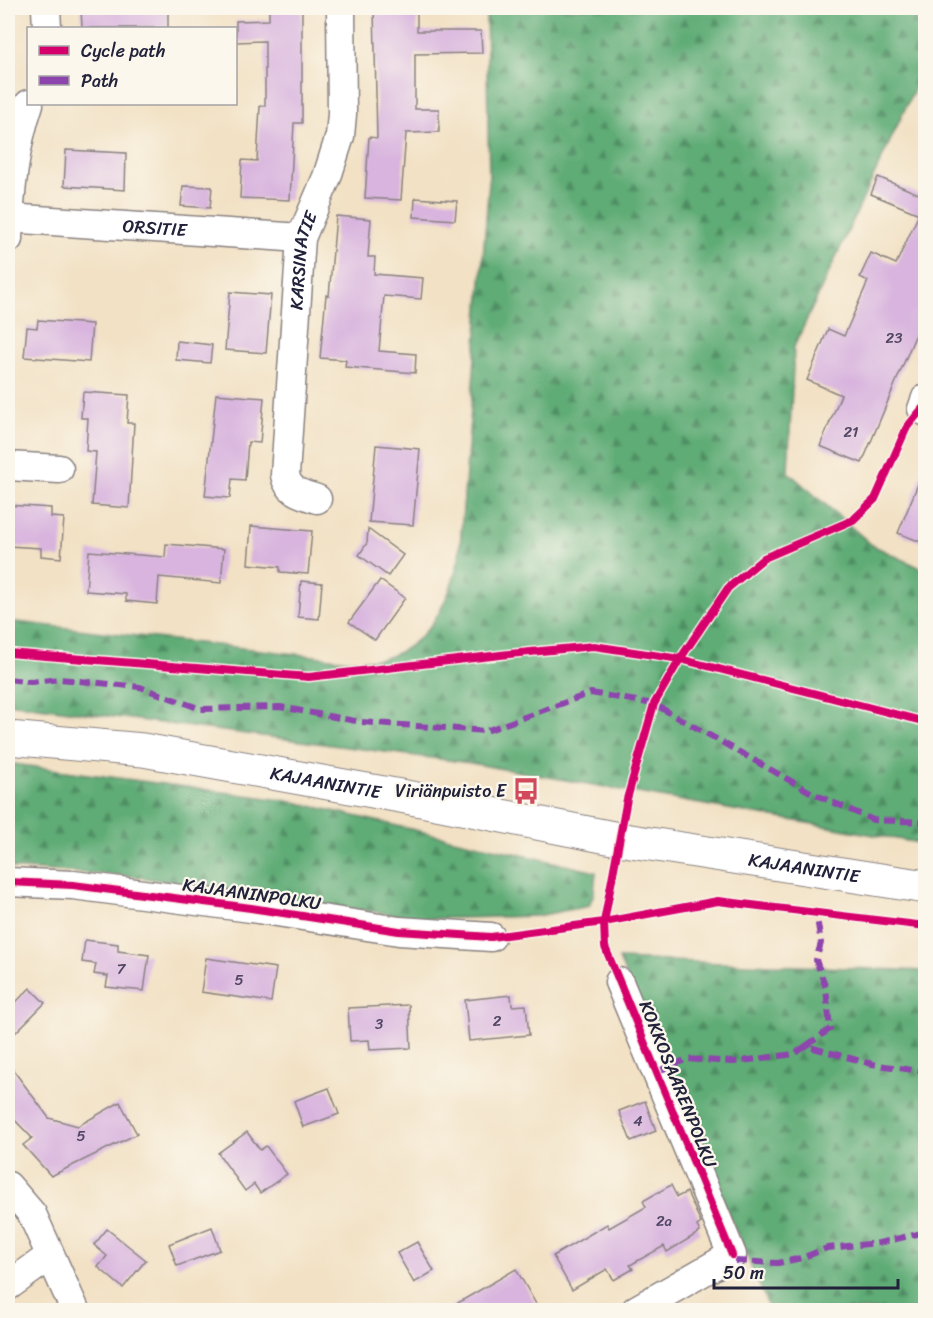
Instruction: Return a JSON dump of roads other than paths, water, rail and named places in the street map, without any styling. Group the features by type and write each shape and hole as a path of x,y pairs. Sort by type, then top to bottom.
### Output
{"main road":[{"name":"KAJAANINTIE","path":"8,738 143,750 406,797 618,839 926,887"}],"street":[{"path":"46,8 46,27"},
{"name":"KARSINATIE","path":"318,499 294,491 287,484 285,475 301,238 327,177 340,136 342,114 341,8"},
{"path":"8,225 14,156 29,105"},
{"name":"ORSITIE","path":"8,225 301,238"},
{"path":"926,398 922,409 926,412"},
{"path":"8,466 59,469"},
{"name":"KAJAANINPOLKU","path":"8,882 73,885 251,908 399,931 491,937"},
{"name":"KOKKOSAARENPOLKU","path":"619,982 732,1255 636,1311"},
{"path":"8,1186 32,1214 75,1311"},
{"path":"8,1286 50,1256"}],"place":[{"name":"Viriänpuisto E","path":"526,791"}]}
